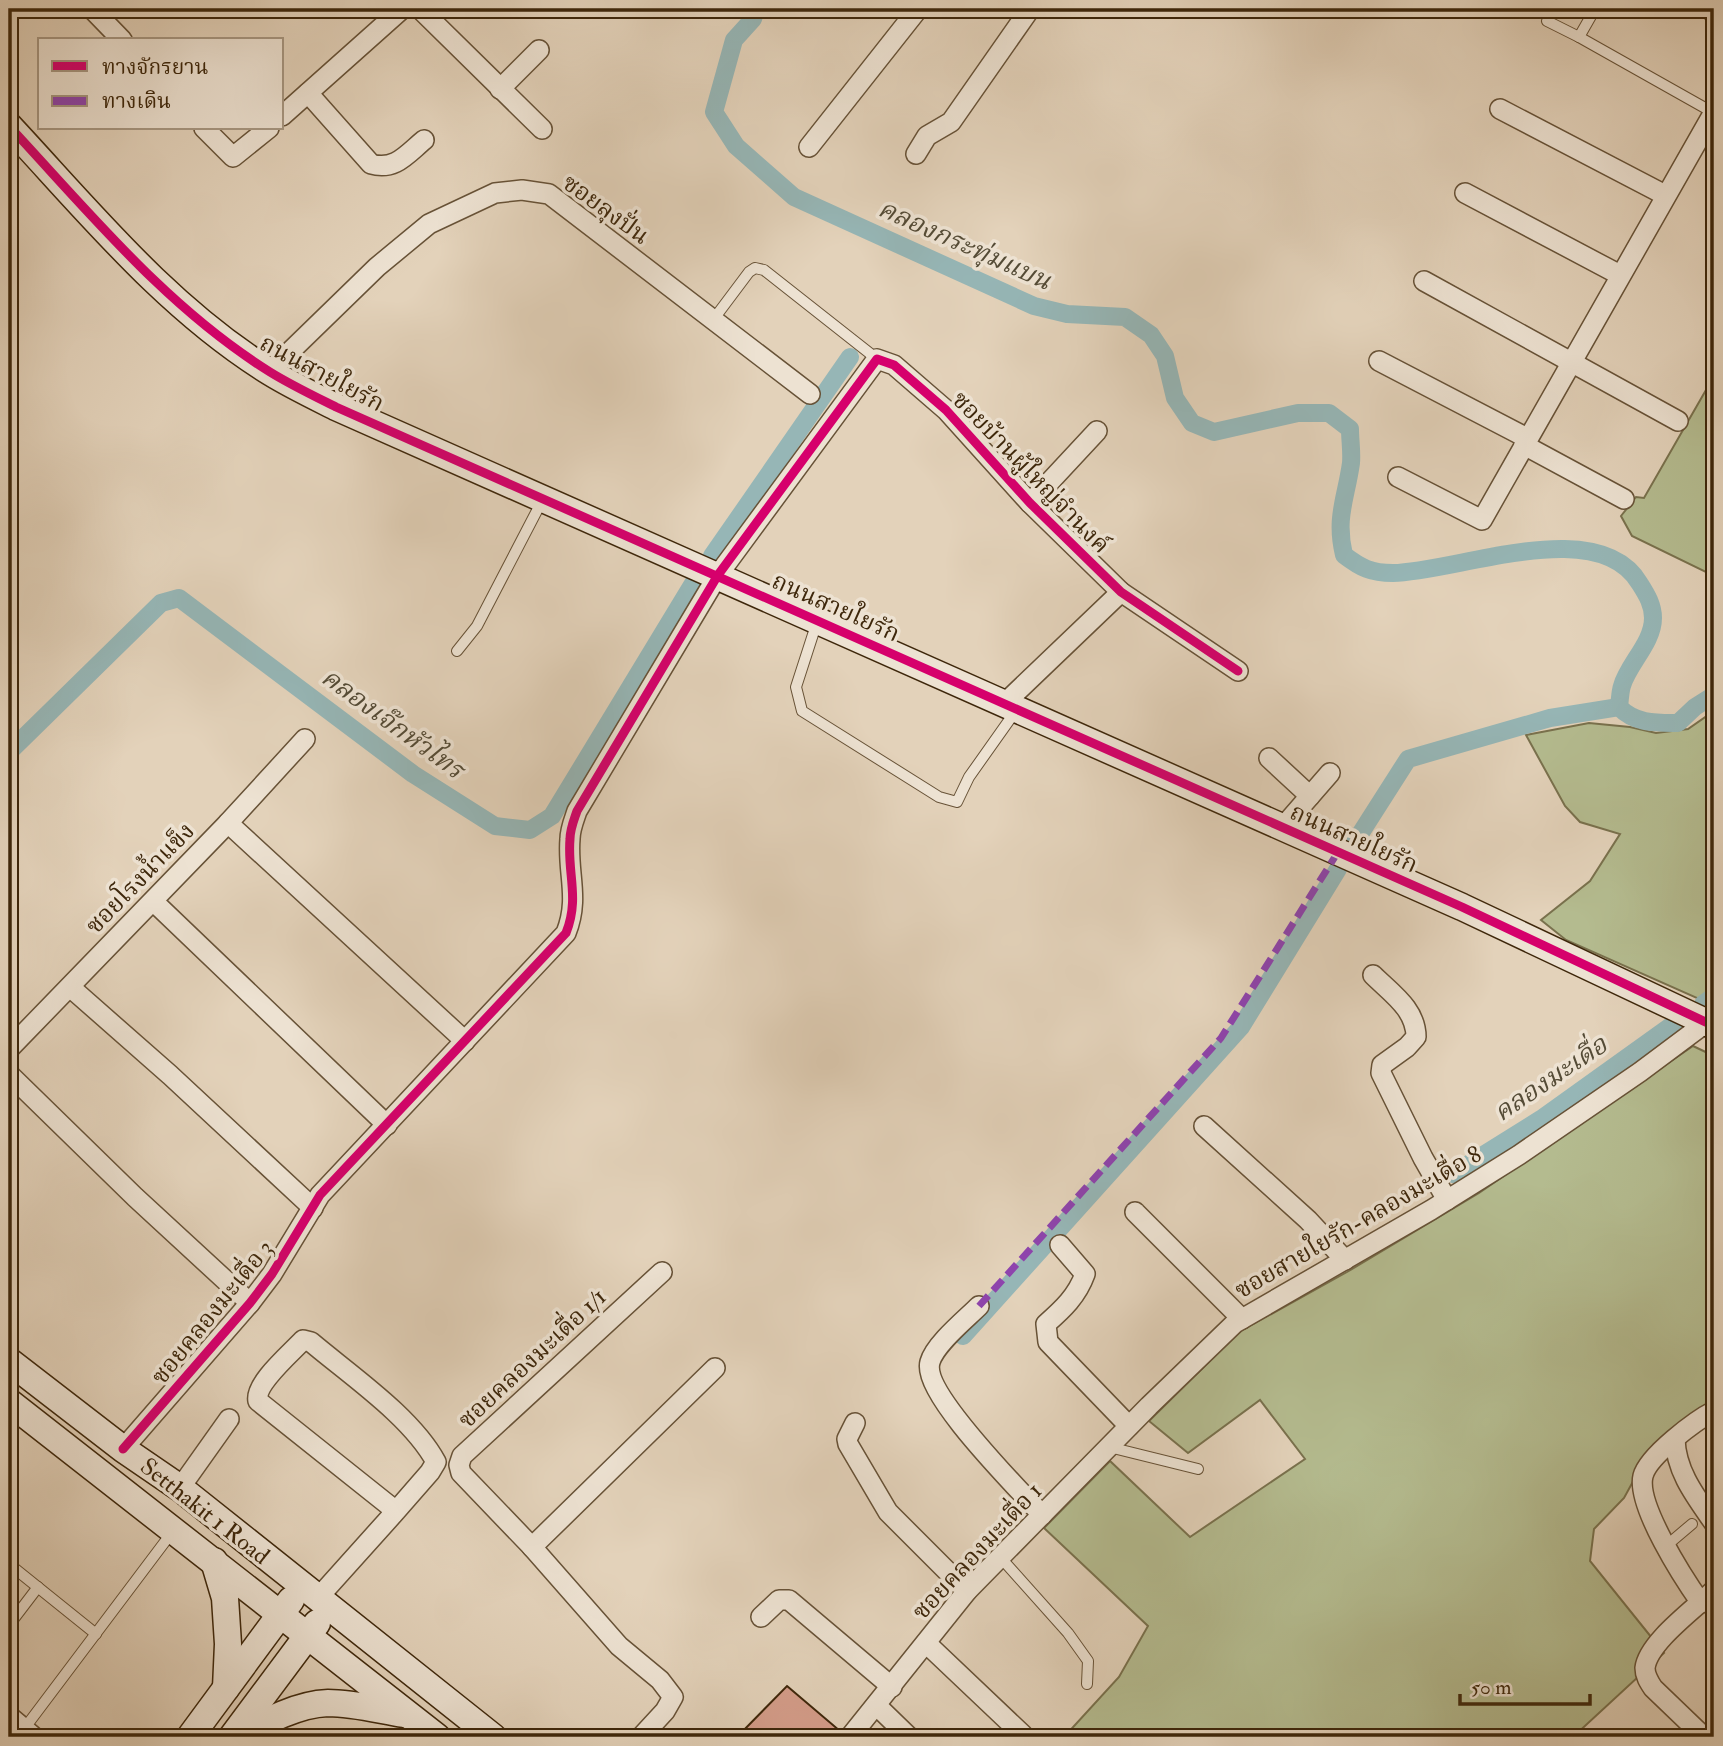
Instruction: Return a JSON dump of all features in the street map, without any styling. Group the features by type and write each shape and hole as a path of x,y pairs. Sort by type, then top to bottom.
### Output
{"street":[{"path":"92,9 120,38"},
{"path":"284,114 402,9"},
{"path":"420,9 542,129"},
{"path":"809,147 918,9"},
{"path":"916,154 926,136 951,122 1030,9"},
{"path":"1709,9 1714,13"},
{"path":"500,89 539,50"},
{"path":"308,93 371,164 382,167 396,163 424,140"},
{"path":"1500,108 1665,195"},
{"path":"1398,477 1482,520 1714,112"},
{"name":"ถนนสายใยรัก","path":"9,126 139,267 178,302 269,372 336,407 1475,913 1711,1024"},
{"path":"206,130 233,157 267,130"},
{"name":"ซอยลุงปั่น","path":"269,372 377,267 429,224 495,193 522,190 549,194 810,394"},
{"path":"1465,193 1620,275"},
{"path":"1424,281 1678,421"},
{"path":"718,575 877,359"},
{"name":"ซอยบ้านผู้ใหญ่จำนงค์","path":"877,359 894,365 946,410 1030,503 1121,592 1238,671"},
{"path":"1379,361 1526,441 1624,499"},
{"path":"1030,503 1097,431"},
{"name":"ซอยคลองมะเดื่อ 3","path":"123,1449 250,1303 272,1274 320,1195 566,933 573,916 569,840 577,811 718,575"},
{"path":"1011,706 1121,592"},
{"name":"ซอยโรงน้ำแข็ง","path":"9,1049 228,823 305,739"},
{"path":"1269,758 1310,796"},
{"path":"1283,827 1330,773"},
{"path":"228,823 465,1041"},
{"path":"153,901 387,1125"},
{"path":"1373,975 1405,1006 1416,1027 1416,1037 1399,1054 1382,1065 1381,1073 1447,1200"},
{"path":"70,987 170,1075 313,1208"},
{"name":"ซอยสายใยรัก-คลองมะเดื่อ 8","path":"1149,1406 1242,1319 1519,1155 1711,1024"},
{"path":"9,1074 135,1197 250,1303"},
{"path":"1204,1126 1308,1220 1345,1260"},
{"path":"1135,1212 1242,1319"},
{"path":"1060,1245 1085,1274 1069,1304 1046,1324 1048,1342 1129,1426"},
{"name":"ซอยคลองมะเดื่อ 1/1","path":"641,1737 665,1711 673,1696 660,1679 619,1646 461,1473 460,1460 515,1405 662,1272"},
{"path":"979,1306 934,1352 929,1364 932,1380 952,1414 1042,1515"},
{"path":"190,1737 280,1615 315,1598 396,1511 436,1462 413,1431 378,1398 311,1342 303,1340 270,1374 258,1391 258,1401 396,1511"},
{"name":"Setthakit 1 Road","path":"9,1361 123,1449 180,1489 493,1737"},
{"path":"532,1548 715,1368"},
{"name":"Setthakit 1 Road","path":"9,1402 437,1737"},
{"name":"ซอยคลองมะเดื่อ 1","path":"850,1737 967,1591 1149,1406"},
{"path":"1704,1737 1653,1688 1647,1678 1646,1668 1650,1654 1666,1635 1708,1597 1680,1573 1644,1495 1643,1476 1653,1459 1682,1430 1714,1411"},
{"path":"180,1489 229,1419"},
{"path":"855,1423 848,1444 888,1513 967,1591"},
{"path":"1675,1439 1676,1452 1690,1490 1714,1523"},
{"path":"214,1561 225,1598 228,1644 226,1688"},
{"path":"232,1737 307,1636 315,1598"},
{"path":"761,1617 779,1600 789,1600 892,1687"},
{"path":"926,1643 1023,1735"},
{"path":"241,1737 299,1709 326,1703 357,1705 409,1715"},
{"path":"876,1705 909,1737"},
{"path":"9,1716 29,1733"}],"lane":[{"path":"1579,37 1595,9"},
{"path":"1547,20 1714,112"},
{"path":"713,320 749,272 755,268 764,270 877,359"},
{"path":"457,651 477,626 544,499"},
{"path":"818,620 796,687 802,711 939,797 957,802 1011,706"},
{"path":"1109,1447 1198,1469"},
{"path":"1666,1546 1692,1524"},
{"path":"29,1733 96,1633 173,1531"},
{"path":"1001,1558 1068,1633 1088,1661 1087,1684"},
{"path":"9,1564 96,1633"},
{"path":"9,1625 38,1587"}],"green space":[{"path":"1714,376 1714,576 1632,536 1621,516 1636,497 1644,498"},
{"path":"1714,711 1714,990 1699,999 1566,940 1541,920 1590,881 1620,834 1580,822 1565,806 1526,735 1589,723 1656,733 1688,729"},
{"path":"1693,1046 1714,1056 1714,1398 1653,1445 1624,1498 1594,1529 1590,1561 1664,1653 1573,1737 1064,1737 1119,1677 1148,1626 1044,1528 1110,1461 1190,1537 1305,1459 1260,1400 1188,1453 1149,1421 1239,1332 1347,1272 1479,1193"}],"building":[{"path":"787,1686 840,1731 838,1737 737,1737"}],"waterway":[{"name":"คลองกระทุ่มแบน","path":"756,9 753,19 734,40 714,112 736,146 794,197 1034,306 1067,314 1125,317 1151,335 1165,356 1175,398 1192,423 1214,432 1298,413 1329,413 1350,429 1351,463 1341,519 1344,555 1367,569 1393,573 1488,557 1561,549 1593,552 1620,563 1645,592 1651,604 1653,618 1645,645 1621,688 1619,707 1639,720 1678,723 1695,707 1714,695"},
{"name":"คลองเจ๊กหัวไทร","path":"712,556 850,357"},
{"name":"คลองเจ๊กหัวไทร","path":"9,752 161,603 179,598 413,774 495,826 530,830 552,816 694,582"},
{"path":"1355,842 1408,759 1550,718 1619,707"},
{"path":"963,1336 1241,1027 1338,869"},
{"name":"คลองมะเดื่อ","path":"1703,1004 1714,996"},
{"name":"คลองมะเดื่อ","path":"1453,1174 1541,1119 1675,1023"}],"marked path":[{"path":"979,1306 1221,1038 1338,852"}],"cycle path":[{"path":"9,126 131,258 164,289 233,347 294,386 1462,907 1714,1026"},
{"path":"123,1449 250,1303 272,1274 320,1195 566,933 573,897 570,835 577,811 718,575 877,359 894,365 946,410 1030,503 1121,592 1238,671"}]}
